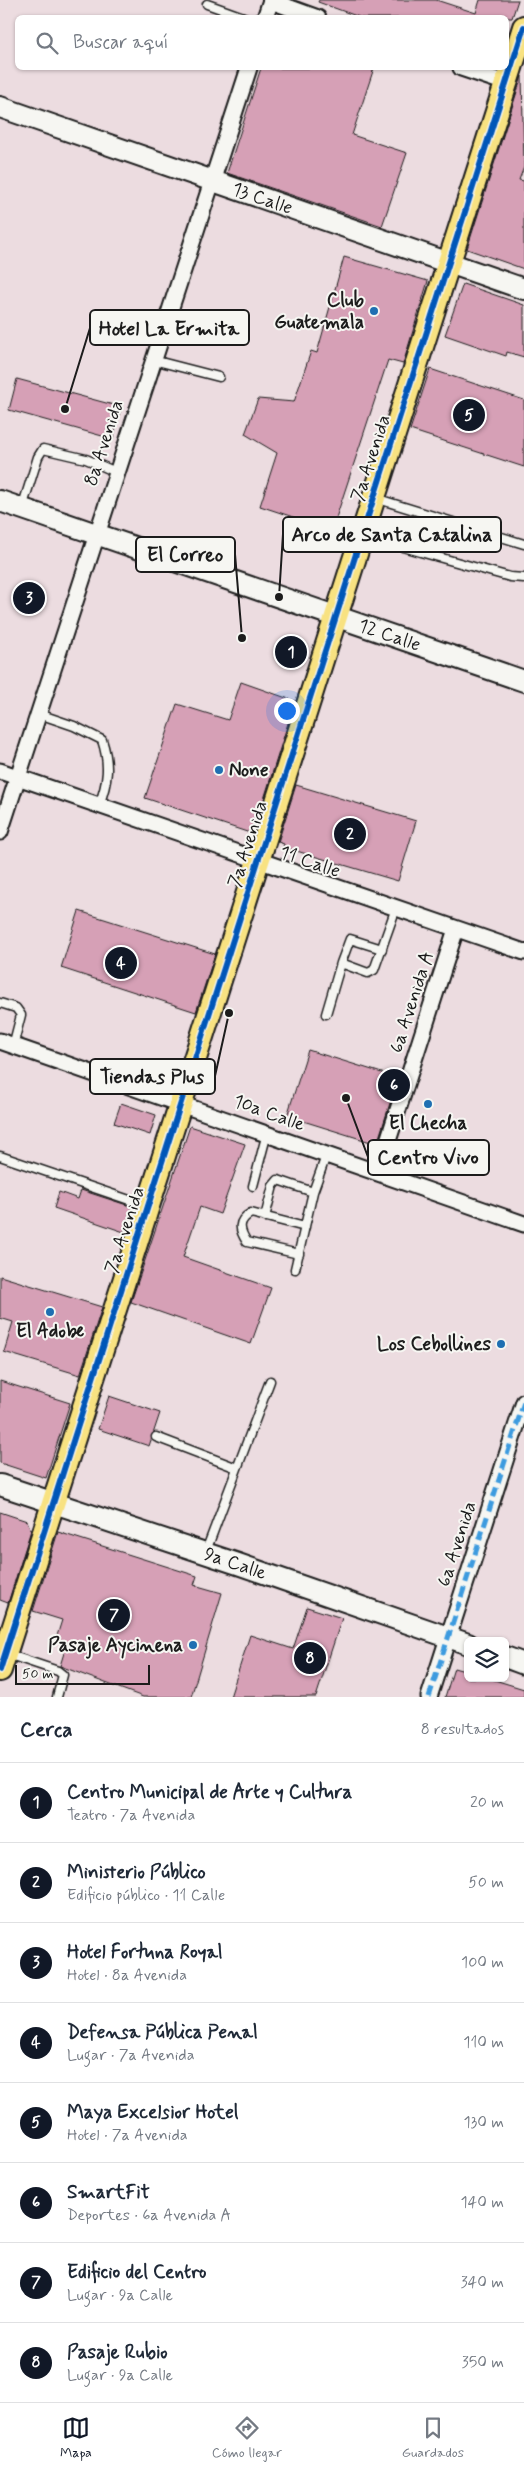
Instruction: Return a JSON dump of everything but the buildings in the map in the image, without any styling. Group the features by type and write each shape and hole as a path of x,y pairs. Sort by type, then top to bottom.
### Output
{"main road":[{"name":"7a Avenida","path":"3,1662 524,27"}],"street":[{"path":"266,15 271,0 310,15"},
{"name":"8a Avenida","path":"0,832 248,70"},
{"path":"467,70 506,83"},
{"name":"13 Calle","path":"0,107 524,290"},
{"name":"12 Calle","path":"0,501 524,681"},
{"name":"11 Calle","path":"0,771 524,952"},
{"name":"6a Avenida A","path":"378,1172 456,929"},
{"name":"10a Calle","path":"7,1043 524,1224"},
{"name":"6a Avenida","path":"429,1697 524,1402"},
{"name":"9a Calle","path":"0,1485 206,1553 464,1643"},
{"path":"509,1658 524,1664"}],"lane":[{"path":"207,4 238,15"},
{"path":"153,360 218,377"},
{"path":"22,508 38,457 43,449 86,459 116,472"},
{"path":"374,497 524,544"},
{"path":"361,535 510,578 524,578"},
{"path":"38,714 74,726 102,740 106,754 108,774 99,805"},
{"path":"341,963 368,973 374,970 396,908"},
{"path":"326,1014 350,939 382,949"},
{"path":"0,1003 16,1008 21,1015 7,1043"},
{"path":"253,1186 267,1133"},
{"path":"0,1156 148,1206"},
{"path":"295,1269 313,1192 326,1156"},
{"path":"265,1217 272,1186 278,1180 313,1192"},
{"path":"298,1254 247,1242 241,1233 240,1226 244,1217 251,1213 305,1227"},
{"path":"206,1553 270,1381"},
{"path":"156,1436 237,1468"},
{"path":"3,1662 58,1671 64,1675 57,1697"}],"marked path":[{"path":"429,1697 524,1402"}],"cycle path":[{"path":"0,1670 524,27"}],"place":[{"name":"Club Guatemala","path":"374,311"},
{"name":"Hotel La Ermita","path":"65,409"},
{"name":"Maya Excelsior Hotel","path":"469,415"},
{"name":"Arco de Santa Catalina","path":"279,597"},
{"name":"Hotel Fortuna Royal","path":"29,598"},
{"name":"El Correo","path":"242,638"},
{"name":"Centro Municipal de Arte y Cultura","path":"291,652"},
{"name":"None","path":"219,770"},
{"name":"Ministerio Público","path":"350,834"},
{"name":"Defensa Pública Penal","path":"121,963"},
{"name":"Tiendas Plus","path":"229,1013"},
{"name":"SmartFit","path":"394,1085"},
{"name":"Centro Vivo","path":"346,1098"},
{"name":"El Checha","path":"428,1104"},
{"name":"El Adobe","path":"50,1312"},
{"name":"Los Cebollines","path":"501,1344"},
{"name":"Edificio del Centro","path":"114,1615"},
{"name":"Pasaje Aycinena","path":"193,1645"},
{"name":"Pasaje Rubio","path":"310,1658"}]}
